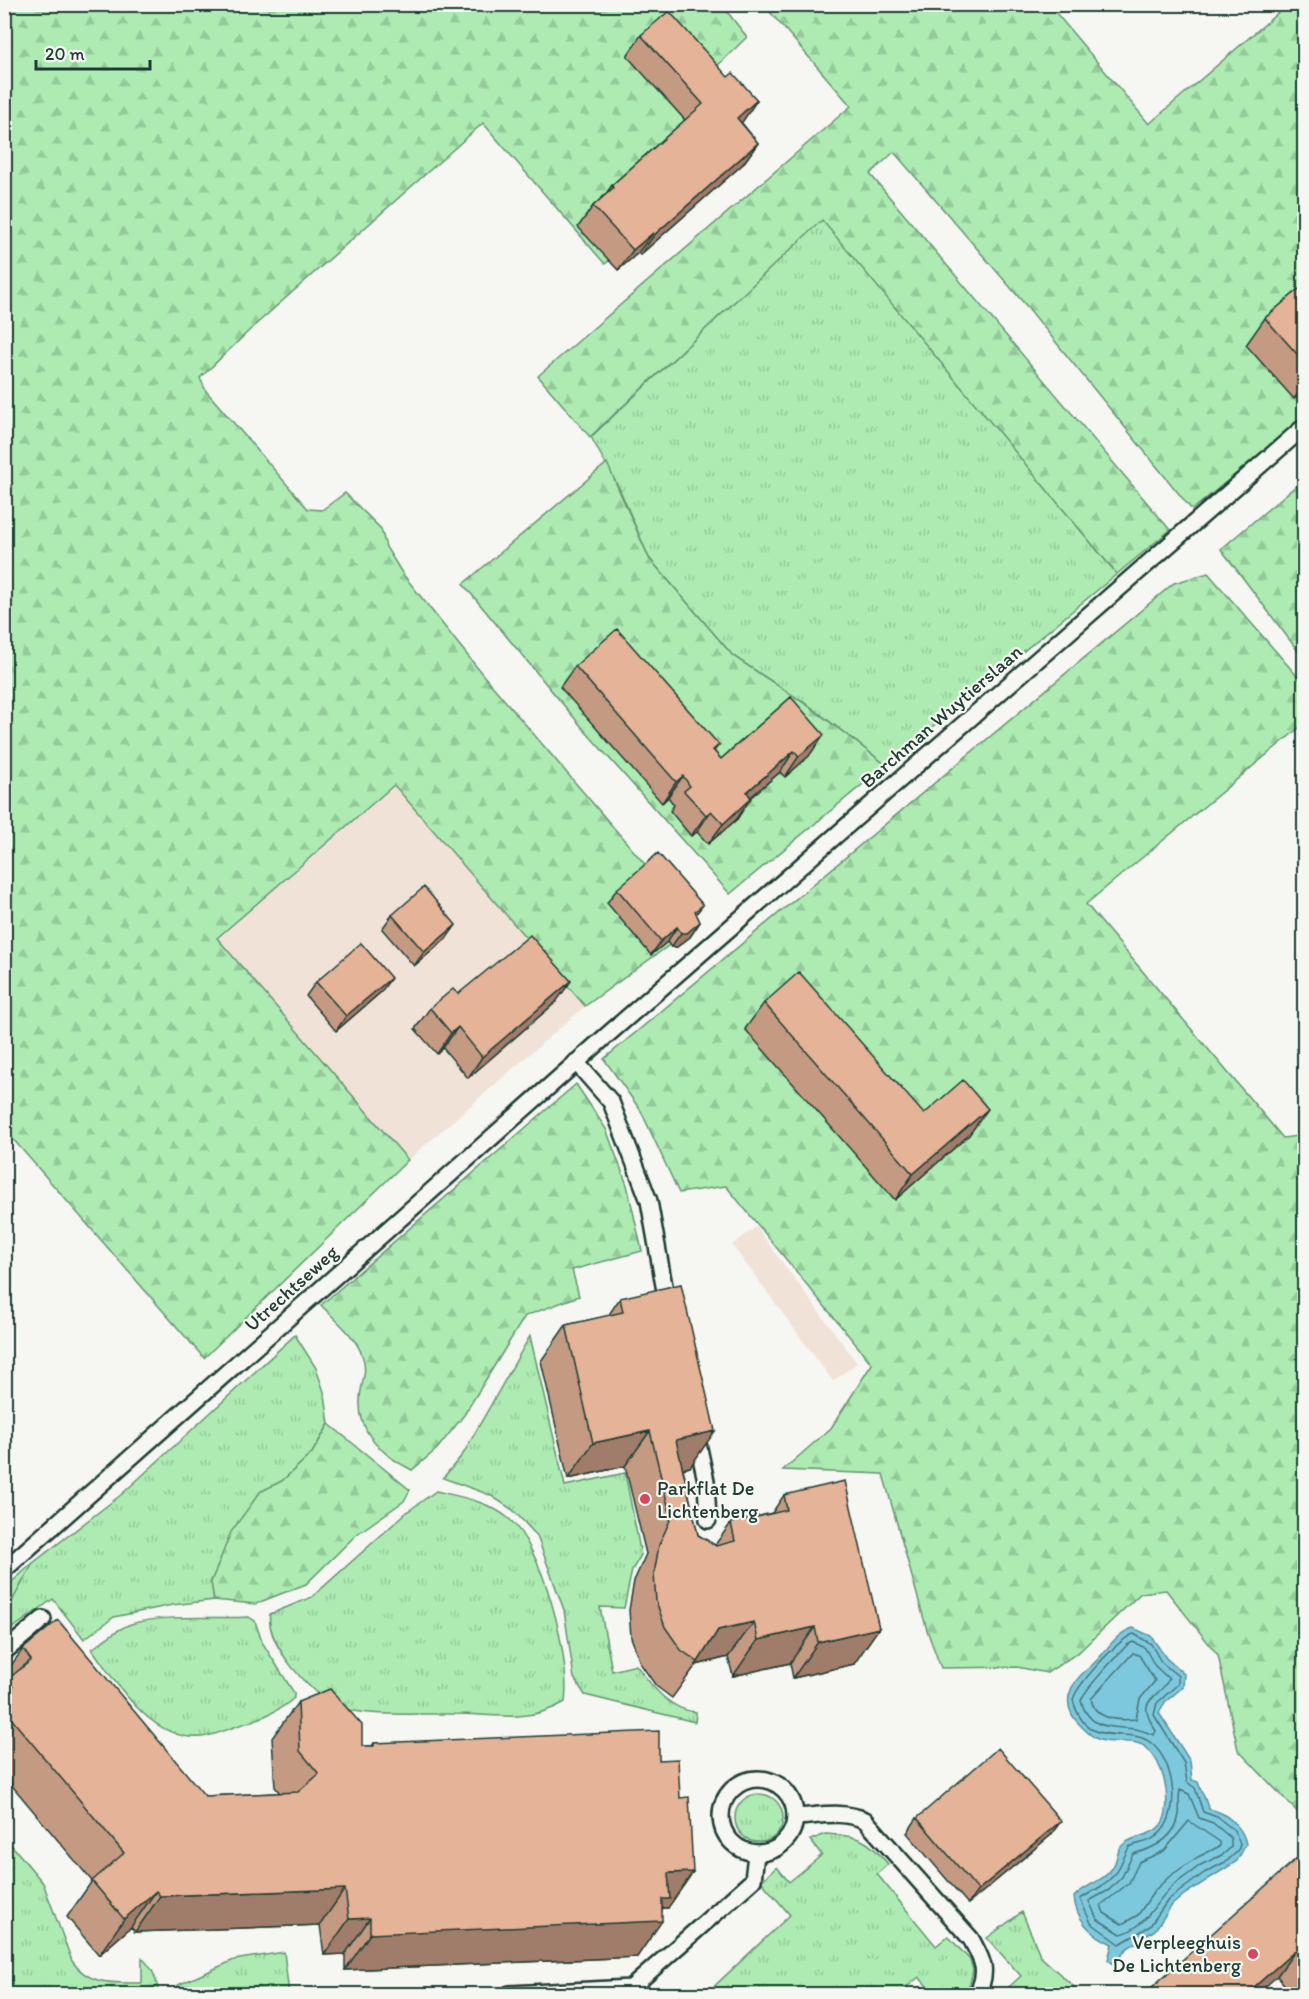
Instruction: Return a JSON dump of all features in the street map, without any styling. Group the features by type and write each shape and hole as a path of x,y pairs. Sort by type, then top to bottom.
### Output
{"lane":[{"name":"Barchman Wuytierslaan","path":"605,1037 1305,427"},
{"name":"Utrechtseweg","path":"4,1570 605,1037"},
{"path":"576,1062 611,1102 650,1201 672,1325"},
{"path":"694,1424 706,1481 708,1520"},
{"path":"4,1652 43,1619"},
{"path":"759,1779 773,1782 789,1797 795,1817 792,1832 783,1844 771,1851 756,1854 742,1851 730,1842 722,1830 722,1808 732,1788 744,1781 759,1779"},
{"path":"795,1817 839,1813 852,1814 865,1820 971,1939 983,1961 983,1981 976,1995"},
{"path":"509,1995 631,1988 753,1880 756,1854"}],"shaded area":[{"path":"394,785 585,1006 408,1160 217,939"},
{"path":"756,1227 857,1363 833,1381 732,1245"}],"green space":[{"path":"721,4 747,37 711,72 726,130 741,147 605,264 483,123 253,327 200,378 206,391 308,509 322,510 345,493 381,529 386,547 402,573 483,675 697,925 585,1006 394,785 217,938 408,1160 204,1358 5,1130 4,5"},
{"path":"764,5 1054,5 1051,7 1149,124 1287,5 1304,5 1304,418 1192,510 1029,309 894,152 870,174 1170,530 1117,574 822,220 590,437 538,376 851,106"},
{"path":"822,219 1117,574 886,765 811,707 733,656 649,558 620,490 591,437"},
{"path":"607,463 649,558 733,656 810,707 886,765 730,894 586,732 463,584"},
{"path":"1304,479 1304,659 1221,549"},
{"path":"1208,573 1304,684 1304,724 1086,904 1283,1138 1304,1135 1304,1819 1238,1750 1218,1655 1166,1590 1141,1593 1079,1652 1047,1673 1017,1667 941,1668 927,1630 883,1474 783,1470 831,1428 872,1364 726,1186 679,1193 641,1111 604,1059 1174,583"},
{"path":"576,1084 606,1129 627,1185 642,1251 572,1270 579,1296 525,1316 464,1415 437,1449 412,1470 383,1451 368,1434 361,1412 360,1394 365,1367 362,1355 350,1334 321,1305"},
{"path":"295,1335 316,1368 325,1395 329,1424 312,1453 282,1481 260,1492 211,1581 214,1600 172,1605 114,1617 84,1639 53,1599 13,1628 4,1614 33,1563 122,1494"},
{"path":"530,1336 565,1486 625,1473 641,1555 632,1570 624,1608 600,1607 612,1671 636,1665 654,1688 669,1702 677,1707 696,1712 695,1722 585,1695 574,1678 564,1610 537,1536 513,1510 490,1495 443,1478 463,1454"},
{"path":"329,1424 410,1490 404,1501 357,1534 306,1584 255,1604 214,1600 211,1582 231,1532 260,1492 282,1481 312,1453"},
{"path":"436,1491 474,1500 491,1507 508,1518 521,1532 533,1553 552,1604 564,1658 565,1702 542,1712 518,1716 393,1714 348,1710 325,1700 314,1691 282,1653 270,1626 270,1614 312,1597 407,1512"},
{"path":"33,1563 5,1614 5,1588"},
{"path":"249,1617 255,1621 262,1642 294,1693 294,1698 267,1715 220,1733 202,1737 184,1736 152,1721 125,1694 92,1649 121,1629 144,1621 173,1618"},
{"path":"754,1794 764,1794 779,1804 783,1818 782,1827 773,1838 764,1842 754,1842 739,1832 735,1823 735,1813 745,1798"},
{"path":"826,1834 861,1840 881,1855 888,1864 877,1874 936,1946 948,1936 970,1960 973,1970 970,1984 957,1994 934,1994 919,1977 898,1994 706,1994 790,1915 761,1881 777,1867 789,1882 822,1855 810,1840"},
{"path":"4,1836 43,1883 72,1961 79,1969 86,1975 102,1981 142,1983 142,1958 154,1974 159,1994 5,1994"},
{"path":"1022,1912 1041,1957 1082,1994 1001,1994 1021,1976 987,1938"},
{"path":"284,1952 289,1994 177,1994 178,1985 234,1960"}],"water":[{"path":"1133,1628 1151,1636 1166,1658 1184,1674 1183,1687 1165,1702 1159,1713 1190,1761 1192,1780 1198,1782 1209,1809 1222,1813 1233,1821 1246,1844 1237,1861 1185,1894 1172,1905 1155,1930 1126,1949 1115,1965 1108,1960 1112,1944 1086,1926 1078,1913 1074,1897 1109,1872 1115,1864 1120,1848 1125,1843 1160,1826 1166,1812 1166,1787 1158,1762 1148,1749 1138,1743 1095,1738 1086,1731 1070,1711 1069,1696 1076,1681 1114,1640"}],"building":[{"path":"669,11 728,77 733,73 757,100 737,118 758,143 654,235 653,233 633,250 593,206 613,188 612,185 703,104 641,35"},
{"path":"1305,284 1305,363 1265,318"},
{"path":"617,629 719,745 713,750 721,759 791,697 824,735 799,756 794,751 747,792 751,798 723,824 711,811 706,815 684,791 690,786 683,776 676,782 575,666"},
{"path":"658,853 703,905 695,911 700,922 687,933 681,933 677,927 661,941 617,889"},
{"path":"424,887 456,925 424,952 392,915"},
{"path":"530,935 571,981 482,1057 458,1027 451,1033 430,1008 453,989 458,994"},
{"path":"361,943 391,978 346,1016 316,982"},
{"path":"799,972 924,1114 963,1080 988,1109 913,1174 764,1003"},
{"name":"Parkflat De Lichtenberg","path":"681,1284 715,1431 676,1440 698,1535 716,1546 735,1541 731,1523 787,1510 784,1495 845,1481 879,1628 818,1642 815,1627 758,1640 754,1622 718,1630 698,1662 681,1650 665,1627 656,1601 654,1574 659,1545 671,1518 650,1431 593,1443 566,1325 623,1312 620,1298"},
{"path":"58,1620 205,1796 298,1792 319,1774 300,1751 298,1702 330,1689 362,1725 362,1746 374,1746 374,1743 659,1731 659,1760 678,1759 680,1798 689,1797 693,1872 668,1873 670,1899 662,1899 662,1921 370,1934 370,1918 349,1919 345,1889 160,1896 156,1891 124,1919 92,1881 124,1853 4,1710 4,1694 13,1687 7,1680 31,1660 23,1649"},
{"path":"998,1748 1061,1821 978,1890 917,1818"},
{"name":"Verpleeghuis De Lichtenberg","path":"1297,1858 1305,1867 1305,1960 1296,1950 1245,1995 1143,1995"}],"place":[{"name":"Parkflat De Lichtenberg","path":"645,1499"},
{"name":"Verpleeghuis De Lichtenberg","path":"1253,1954"}]}
